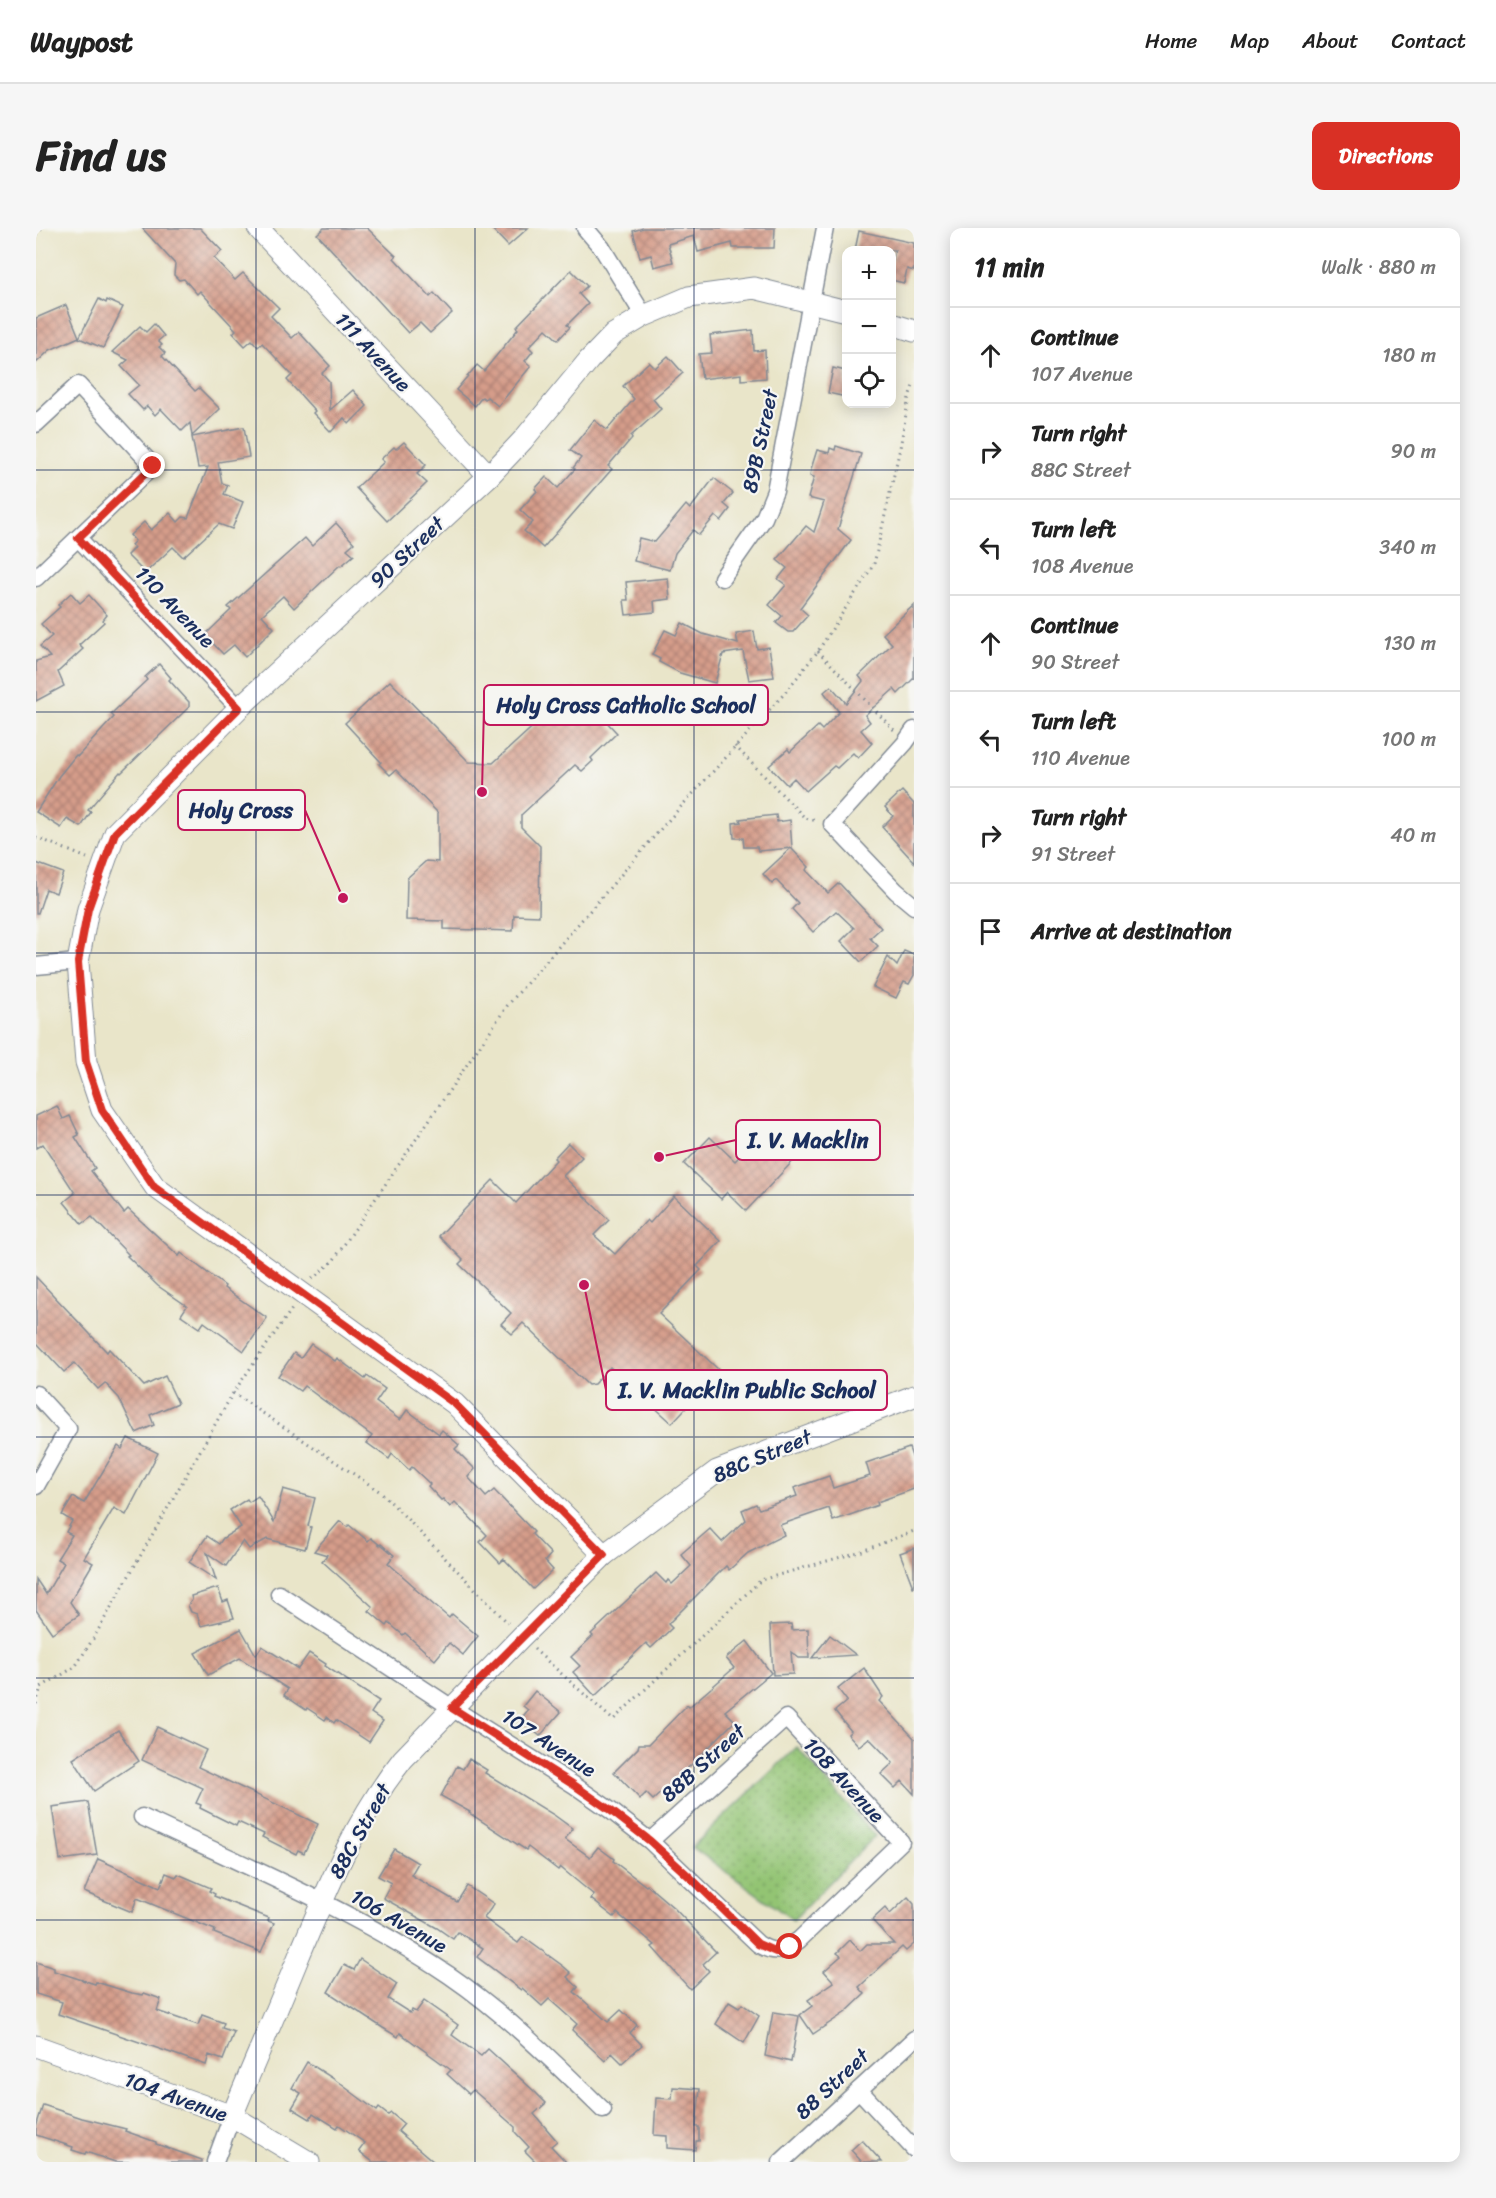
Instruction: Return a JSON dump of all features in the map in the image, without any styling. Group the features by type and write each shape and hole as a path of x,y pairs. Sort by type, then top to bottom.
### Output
{"street":[{"name":"111 Avenue","path":"258,228 489,476"},
{"path":"585,228 602,248 644,316"},
{"path":"810,300 825,228"},
{"name":"90 Street","path":"78,962 88,909 115,833 239,708 489,476 614,334 644,316 689,297 754,288 810,300 842,310"},
{"name":"89B Street","path":"722,578 764,518 775,491 810,300"},
{"path":"896,325 914,330"},
{"path":"36,424 78,385 153,466 36,578"},
{"name":"110 Avenue","path":"78,538 239,708"},
{"path":"910,736 832,824 896,891 914,906"},
{"path":"36,966 78,962 86,1062 102,1110 154,1187 455,1404 604,1555"},
{"path":"36,1394 68,1429 36,1485"},
{"name":"88C Street","path":"216,2162 232,2116 321,1902 356,1828 403,1759 604,1555 717,1471 914,1396"},
{"name":"107 Avenue","path":"279,1594 574,1785 650,1841 758,1944 776,1952"},
{"name":"88B Street","path":"650,1841 786,1718"},
{"name":"108 Avenue","path":"776,1952 785,1950 799,1940 902,1842 786,1718"},
{"name":"106 Avenue","path":"142,1817 321,1902 402,1945 498,2011 603,2110"},
{"name":"88 Street","path":"781,2162 914,2039"},
{"name":"104 Avenue","path":"36,2046 232,2116 309,2162"},
{"path":"859,2090 914,2149"}],"path":[{"path":"36,234 43,228"},
{"path":"36,1704 41,1687 75,1667 233,1393 313,1277 333,1261 507,1006 658,831 784,694 818,651 874,564 909,397 914,383"},
{"path":"818,651 910,736"},
{"path":"735,747 805,818 832,824"},
{"path":"36,837 105,865"},
{"path":"36,1685 41,1687"}],"green space":[{"path":"797,1747 875,1836 793,1920 692,1847"}],"building":[{"path":"142,228 200,228 222,251 214,258 235,280 243,273 279,308 271,316 292,338 299,332 330,366 322,373 329,381 330,410 353,390 367,406 349,424 344,418 331,432 287,380 292,375 262,343 258,347 252,340 245,346 233,333 236,330 200,291 197,294 184,279 179,280 174,275 175,264"},
{"path":"324,228 367,228 396,256 394,258 430,297 434,293 452,313 430,333 420,323 408,333 317,234"},
{"path":"491,228 528,228 508,246"},
{"path":"643,228 775,228 774,248 733,248 732,243 698,252 694,236 668,244 673,262 654,267 651,255 640,258 633,231"},
{"path":"859,231 914,243 914,271 907,269 904,283 896,281 896,246 856,246"},
{"path":"571,270 587,286 579,294 588,304 567,325 570,327 558,340 546,329 529,347 533,351 525,361 531,366 498,406 487,397 485,399 482,397 475,406 456,390 477,365 484,371 518,329 516,327"},
{"path":"99,299 123,307 103,348 79,338"},
{"path":"66,305 79,337 50,350 36,363 36,318"},
{"path":"154,324 164,336 158,341 162,345 159,347 165,353 162,356 195,391 199,388 220,409 192,436 190,423 182,431 161,409 155,415 147,406 143,410 128,394 139,385 121,366 128,360 112,352 140,326 146,332"},
{"path":"753,330 754,351 765,350 766,378 741,380 741,374 702,379 699,354 712,353 710,335"},
{"path":"668,356 683,373 653,399 661,409 631,436 632,438 608,466 612,469 543,548 524,531 533,522 520,510 546,477 558,488 575,469 573,468 581,458 570,450 594,420 607,430 634,399 623,386 649,362 655,368"},
{"path":"833,368 842,370 842,396 828,393"},
{"path":"244,427 249,457 218,462 222,483 228,485 224,494 243,502 232,529 219,524 183,557 173,547 145,573 127,555 134,548 131,545 135,541 130,535 144,522 151,530 170,513 178,522 183,517 188,518 208,467 198,468 192,437"},
{"path":"404,442 426,465 417,474 427,483 387,521 356,488 384,462 381,459 394,447 396,449"},
{"path":"836,446 861,454 838,529 851,540 800,608 808,615 793,632 788,632 776,623 782,616 769,605 786,585 778,579 787,568 777,560 806,526 814,532 824,502 808,498 814,477 810,476 811,469 817,450 829,453 830,448 835,450"},
{"path":"714,478 733,493 724,504 730,509 721,521 715,516 699,535 693,530 675,553 670,570 634,561 639,538 655,542 686,505 690,509"},
{"path":"336,523 354,543 347,549 354,555 294,608 283,596 262,615 274,628 245,657 234,645 223,654 205,635 231,610 228,607 305,538 312,546"},
{"path":"668,578 670,599 654,601 655,612 626,615 624,600 628,600 626,582"},
{"path":"71,593 80,603 89,595 107,615 104,622 79,645 83,649 58,672 64,686 36,701 36,661 50,657 40,646 52,636 41,624 60,607 58,605"},
{"path":"914,605 914,678 898,694 894,689 865,715 870,722 861,730 872,743 858,758 853,753 837,768 834,766 806,791 794,778 787,785 769,766 788,749 790,752 818,726 822,730 839,712 824,692 831,686 846,703 863,681 859,676 892,644 883,634"},
{"path":"682,623 703,634 738,644 736,634 754,631 757,649 769,647 774,677 749,680 743,651 723,654 715,683 680,673 659,662 660,659 652,655 665,630 676,635"},
{"path":"159,664 171,678 169,680 189,702 189,707 120,772 88,810 91,812 81,827 67,819 61,828 36,812 59,776 76,755 78,756 114,717 111,714 147,680 145,677"},
{"path":"390,681 469,762 493,763 575,688 617,733 591,758 593,761 582,771 575,765 521,815 521,827 540,846 539,916 514,915 513,931 444,929 444,921 406,920 407,878 426,861 438,862 438,813 396,770 390,775 345,723"},
{"path":"902,791 914,804 914,862 882,827 893,816 885,807"},
{"path":"776,815 777,822 790,820 792,848 758,851 757,847 744,847 743,838 734,838 733,823 741,822 740,819"},
{"path":"791,848 809,867 806,870 828,893 839,883 881,928 870,938 878,946 861,962 841,941 854,928 836,911 813,932 792,909 798,903 776,880 772,884 763,874"},
{"path":"36,863 63,873 56,893 46,889 38,913 36,913"},
{"path":"904,951 914,955 914,975 909,984 904,982 896,998 873,987 888,957 897,966"},
{"path":"57,1106 63,1119 70,1116 79,1135 75,1137 95,1168 91,1171 124,1213 128,1209 179,1256 181,1253 225,1286 224,1288 267,1318 244,1351 204,1322 200,1328 181,1315 187,1306 158,1286 92,1217 82,1224 64,1202 75,1193 43,1144 36,1148 36,1116"},
{"path":"763,1132 793,1161 746,1211 727,1192 721,1199 684,1164 710,1137 735,1161"},
{"path":"568,1143 582,1157 563,1176 609,1220 594,1235 615,1254 647,1220 650,1223 674,1196 721,1241 697,1266 701,1270 659,1314 720,1371 672,1423 610,1367 594,1384 588,1385 523,1323 512,1334 501,1324 511,1313 459,1264 463,1260 439,1236 493,1180 516,1203 556,1160 554,1158"},
{"path":"36,1277 107,1352 109,1349 144,1386 165,1376 178,1403 150,1415 154,1425 136,1433 119,1398 105,1383 98,1389 74,1363 64,1372 36,1342"},
{"path":"311,1344 335,1361 337,1358 365,1379 367,1376 385,1389 376,1402 400,1420 407,1410 439,1434 442,1430 459,1445 455,1449 475,1469 468,1477 486,1497 494,1490 534,1532 532,1534 551,1554 545,1561 553,1570 533,1589 504,1559 500,1563 480,1542 487,1535 455,1502 450,1507 412,1467 409,1470 392,1454 389,1459 367,1443 372,1436 304,1386 300,1391 278,1376 294,1353 301,1358"},
{"path":"128,1438 158,1453 126,1515 114,1508 84,1558 93,1563 70,1602 79,1615 52,1633 36,1610 36,1579 46,1594 64,1563 57,1559 72,1535 66,1532 72,1521 62,1515 73,1497 84,1503 118,1446 122,1449"},
{"path":"909,1448 914,1462 914,1489 833,1521 829,1508 780,1525 784,1535 748,1553 729,1570 726,1566 668,1624 672,1628 651,1648 646,1643 595,1696 573,1672 580,1666 571,1657 593,1636 591,1634 656,1573 666,1583 668,1580 672,1584 691,1566 681,1554 710,1529 722,1542 746,1520 742,1510 756,1504 759,1509 797,1496 794,1488 829,1476 833,1488 870,1476 866,1463"},
{"path":"283,1489 315,1498 305,1549 267,1539 249,1549 243,1541 226,1566 207,1553 216,1580 189,1562 207,1536 219,1544 223,1538 241,1527 230,1510 247,1499 249,1502 258,1496 274,1522"},
{"path":"340,1521 347,1527 349,1525 368,1541 371,1538 381,1544 394,1555 388,1563 414,1588 449,1618 452,1614 478,1636 463,1655 449,1643 435,1660 405,1633 403,1635 389,1623 387,1626 369,1611 373,1607 322,1561 327,1555 314,1551"},
{"path":"914,1548 914,1587 913,1587 900,1553"},
{"path":"218,1588 223,1602 228,1600 234,1618 201,1626 197,1614 191,1612 188,1605 192,1600 191,1596"},
{"path":"791,1624 792,1630 808,1629 809,1658 799,1658 791,1652 793,1674 773,1675 770,1625"},
{"path":"241,1629 256,1655 262,1646 298,1669 309,1653 379,1701 371,1713 383,1721 369,1742 336,1720 334,1723 327,1717 325,1720 307,1708 306,1710 284,1695 288,1689 240,1658 208,1675 195,1653"},
{"path":"830,1635 842,1644 856,1655 812,1658"},
{"path":"747,1641 771,1673 725,1711 735,1721 691,1765 653,1800 646,1793 640,1799 614,1772 638,1748 639,1744 649,1744 687,1705 689,1707 734,1668 726,1658"},
{"path":"864,1668 883,1697 879,1701 914,1738 914,1794 902,1781 895,1788 881,1774 893,1763 869,1738 859,1746 848,1734 851,1731 835,1711 847,1701 838,1689"},
{"path":"535,1691 561,1712 540,1736 520,1720 528,1710 523,1706"},
{"path":"157,1727 206,1750 198,1767 318,1824 304,1853 298,1850 296,1854 262,1837 264,1834 238,1822 236,1826 200,1808 201,1805 196,1803 203,1788 142,1760"},
{"path":"118,1730 139,1761 94,1791 73,1759"},
{"path":"469,1759 487,1770 485,1773 573,1829 565,1839 590,1857 598,1847 674,1908 716,1952 703,1964 709,1971 690,1989 652,1947 655,1945 617,1913 614,1917 591,1899 594,1895 560,1867 558,1870 528,1847 526,1850 470,1812 441,1796 457,1766 463,1769"},
{"path":"88,1802 97,1855 60,1860 52,1807"},
{"path":"394,1849 418,1863 411,1875 457,1902 467,1886 494,1904 484,1918 518,1943 523,1937 563,1966 571,1973 567,1977 578,1987 574,1992 608,2022 621,2010 637,2025 630,2033 642,2045 622,2063 612,2053 605,2061 572,2030 577,2024 549,1999 542,2006 522,1988 521,1990 477,1957 483,1948 458,1932 453,1939 383,1898 391,1883 378,1876"},
{"path":"98,1859 160,1887 166,1873 176,1877 178,1874 211,1888 209,1891 215,1894 214,1896 269,1918 268,1921 274,1923 261,1952 214,1933 215,1930 137,1898 132,1912 84,1892"},
{"path":"908,1897 914,1904 914,1944 906,1951 902,1947 859,1987 865,1994 846,2012 813,2034 800,2015 812,2006 808,2000 834,1982 824,1971 841,1956 837,1953 850,1940 860,1951 867,1944 894,1944 872,1920 885,1908 890,1914"},
{"path":"360,1959 397,1984 388,1999 410,2013 412,2010 416,2012 424,2001 458,2025 452,2035 481,2056 488,2049 534,2091 546,2103 534,2114 557,2141 551,2146 566,2162 536,2162 525,2151 529,2147 515,2132 515,2127 473,2090 469,2094 447,2074 451,2070 400,2033 398,2037 328,1992 344,1965 354,1970"},
{"path":"36,1962 54,1968 54,1971 95,1984 96,1982 161,1999 157,2011 198,2025 202,2015 224,2023 222,2028 234,2032 223,2060 209,2055 206,2065 58,2014 62,2002 36,1994"},
{"path":"729,2002 739,2008 742,2004 759,2016 744,2043 716,2024"},
{"path":"773,2012 799,2016 791,2062 765,2056"},
{"path":"307,2062 377,2111 379,2108 388,2115 391,2113 404,2124 398,2131 434,2162 373,2162 359,2151 365,2143 339,2125 337,2128 313,2113 310,2119 292,2108 301,2093 292,2088"},
{"path":"673,2087 700,2089 696,2127 699,2127 699,2141 696,2141 695,2150 667,2148 667,2136 654,2135 656,2098 672,2099"},
{"path":"43,2105 126,2129 125,2131 202,2160 202,2162 115,2162 86,2152 85,2154 72,2150 73,2147 36,2135 36,2127"},
{"path":"862,2140 882,2162 862,2162 851,2150"}],"place":[{"name":"Holy Cross Catholic School","path":"482,792"},
{"name":"Holy Cross","path":"343,898"},
{"name":"I. V. Macklin","path":"659,1157"},
{"name":"I. V. Macklin Public School","path":"584,1285"}],"route":[{"path":"153,466 78,538 239,708 115,833 88,909 78,962 86,1062 102,1110 154,1187 455,1404 604,1555 452,1708 610,1810 650,1841 758,1944 776,1952 790,1947"}]}
